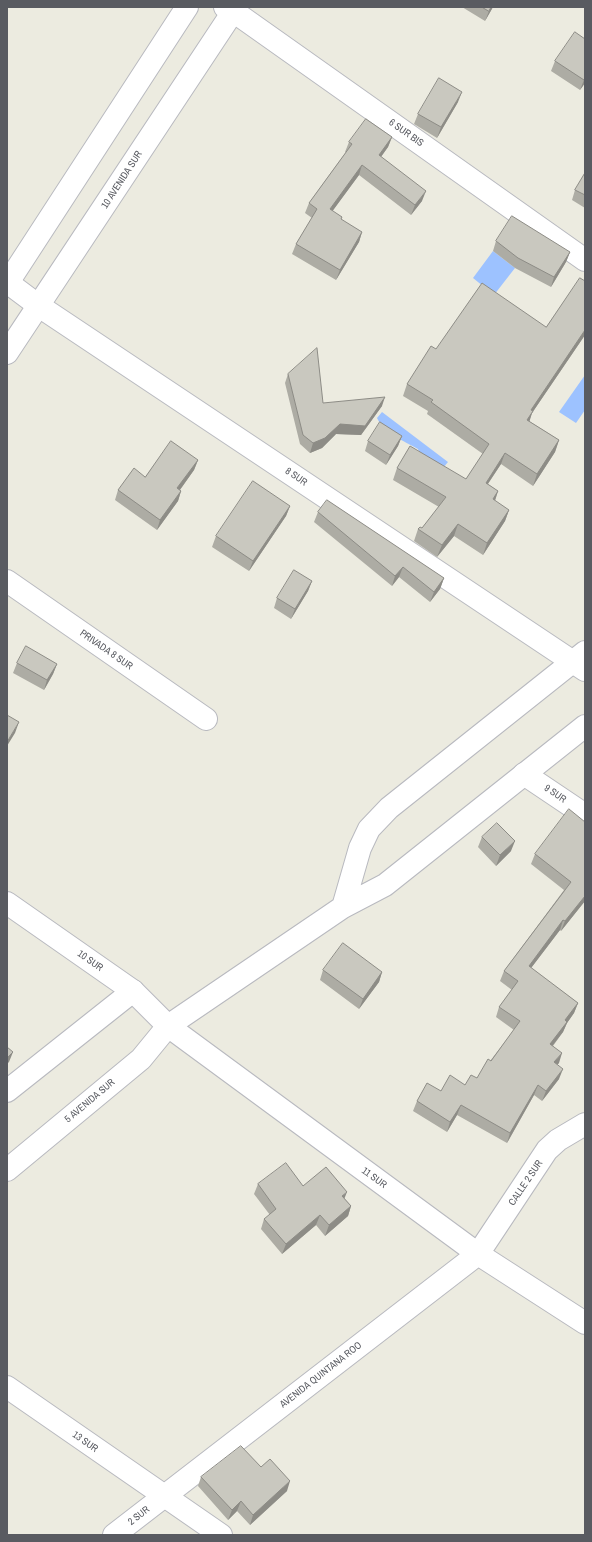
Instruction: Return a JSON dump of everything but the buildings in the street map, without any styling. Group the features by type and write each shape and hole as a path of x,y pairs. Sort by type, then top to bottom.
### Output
{"street":[{"path":"7,283 187,7"},
{"name":"6 SUR BIS","path":"232,8 585,260"},
{"name":"10 AVENIDA SUR","path":"7,353 232,8"},
{"name":"8 SUR","path":"7,283 39,306 581,661"},
{"name":"PRIVADA 8 SUR","path":"7,581 206,719"},
{"path":"343,907 360,848 369,829 389,808 581,661"},
{"name":"5 AVENIDA SUR","path":"7,1170 141,1058 168,1026 343,907 384,885 585,726"},
{"name":"9 SUR","path":"524,774 585,815"},
{"name":"10 SUR","path":"7,903 133,991 168,1026"},
{"path":"7,1090 133,991"},
{"name":"11 SUR","path":"168,1026 478,1254 585,1323"},
{"name":"CALLE 2 SUR","path":"478,1254 547,1150 558,1140 585,1124"},
{"name":"AVENIDA QUINTANA ROO","path":"164,1496 478,1254"},
{"name":"13 SUR","path":"7,1387 221,1535"},
{"name":"2 SUR","path":"114,1535 164,1496"}],"water":[{"path":"493,251 515,268 494,295 473,278"},
{"path":"585,375 585,410 576,423 559,412"},
{"path":"382,412 448,462 443,468 422,459 418,449 384,428 377,418"}]}
